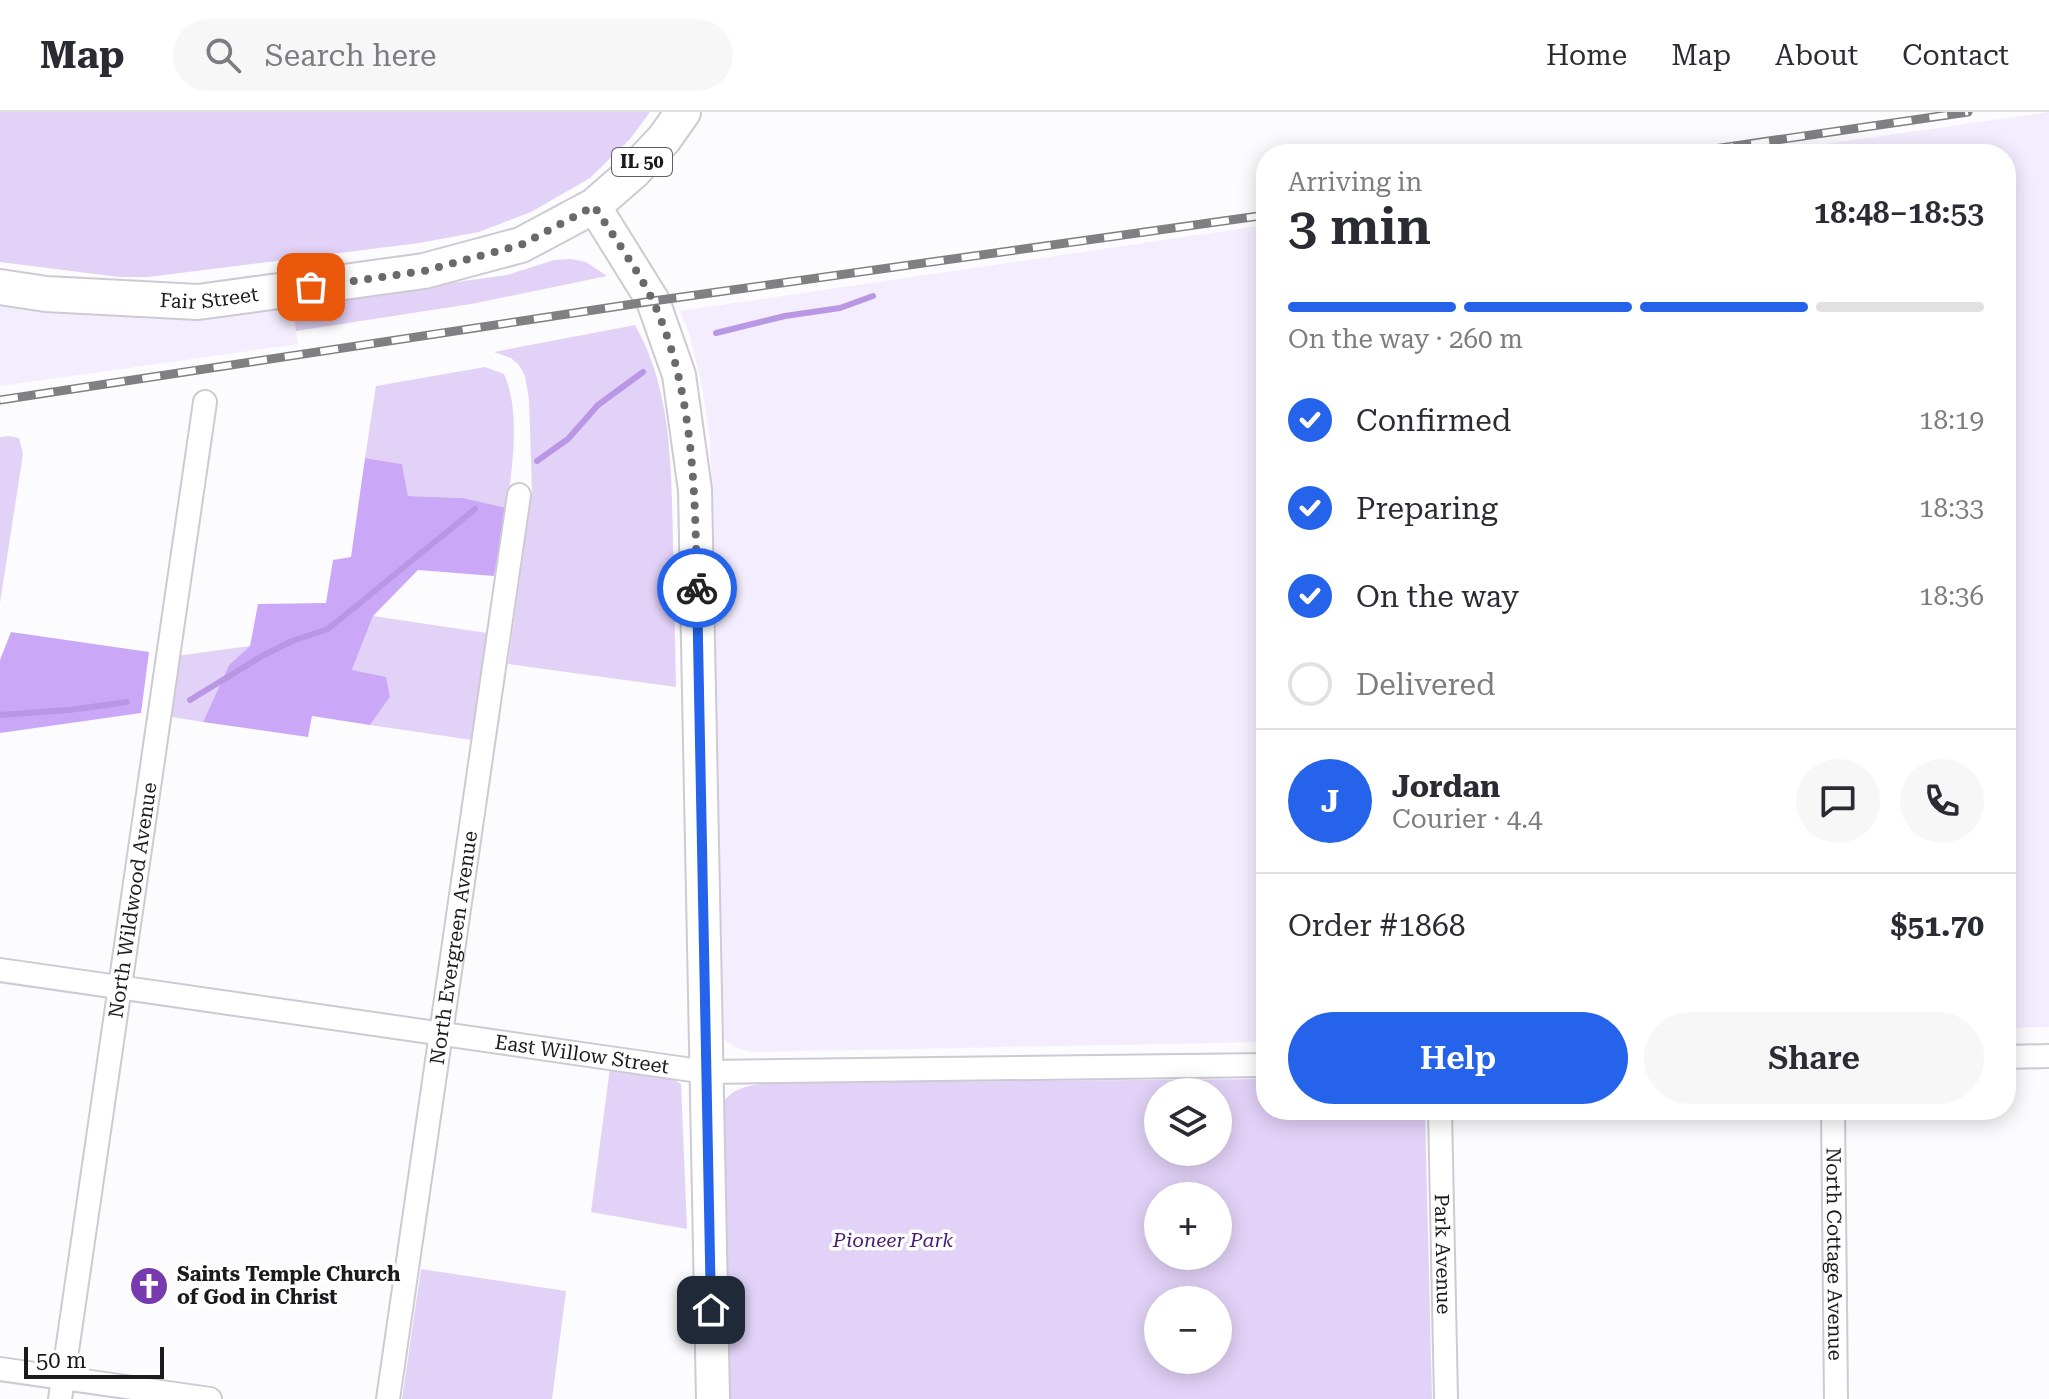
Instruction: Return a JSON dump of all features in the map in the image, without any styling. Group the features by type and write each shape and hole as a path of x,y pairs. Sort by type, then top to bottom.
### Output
{"main road":[{"name":"IL 50","path":"594,206 633,172 664,139 683,112"},
{"name":"Fair Street","path":"0,287 46,294 198,302 424,271 521,245 594,206"},
{"path":"594,206 653,301 679,375 695,490 713,1399"}],"street":[{"name":"North Wildwood Avenue","path":"62,1388 205,402"},
{"name":"North Evergreen Avenue","path":"388,1399 519,495"},
{"name":"East Willow Street","path":"0,970 706,1072 1256,1065"},
{"path":"2016,1057 2049,1056"},
{"name":"Park Avenue","path":"1440,1120 1446,1399"},
{"name":"North Cottage Avenue","path":"1833,1120 1836,1399"},
{"path":"0,1369 62,1388 210,1399"}],"shaded area":[{"path":"2049,112 2049,1027 2016,1028 2016,144 1826,144"},
{"path":"1256,226 1256,1042 752,1052 737,1048 725,1040 719,1026 710,439 702,386 689,333 680,311"},
{"path":"0,299 145,317 177,317 292,305 298,344 0,386"},
{"path":"365,458 402,464 408,496 463,498 507,508 494,576 418,570 373,616 352,670 386,677 390,697 370,725 312,716 308,737 203,722 229,665 250,646 258,604 326,603 333,560 351,557"},
{"path":"11,632 149,652 141,713 0,733 0,660"}],"green space":[{"path":"0,112 650,112 630,139 590,178 531,212 479,232 419,243 148,277 119,277 0,262"},
{"path":"554,260 586,262 607,276 471,304 296,331 292,305 507,275"},
{"path":"635,325 656,376 667,429 676,687 508,664 532,492 529,399 525,376 519,365 511,358 494,352"},
{"path":"485,367 504,374 512,405 514,440 507,508 463,498 408,496 402,464 365,458 376,386"},
{"path":"0,437 19,438 23,454 0,603"},
{"path":"373,616 487,633 472,740 370,725 390,697 352,670"},
{"path":"250,646 229,665 203,722 166,716 176,656"},
{"path":"610,1068 668,1076 681,1084 687,1229 591,1212"},
{"name":"Pioneer Park","path":"1232,1079 1256,1079 1256,1120 1425,1120 1432,1399 726,1399 719,1109 735,1092 748,1086 773,1083 1144,1080 1144,1166 1232,1166"},
{"path":"421,1269 566,1291 552,1399 402,1399"}],"waterway":[{"path":"716,333 785,316 840,308 873,296"},
{"path":"537,461 568,439 598,405 643,372"},
{"path":"190,700 262,656 292,641 328,629 475,509"},
{"path":"0,715 127,702"}],"railway":[{"path":"1749,144 1968,112"},
{"path":"0,400 653,301 1256,216"}],"way so far":[{"path":"311,287 424,271 521,245 594,206 653,301 679,375 695,490 697,588"}],"place":[{"name":"Saints Temple Church of God in Christ","path":"149,1286"}],"route":[{"path":"697,588 711,1310"}]}
